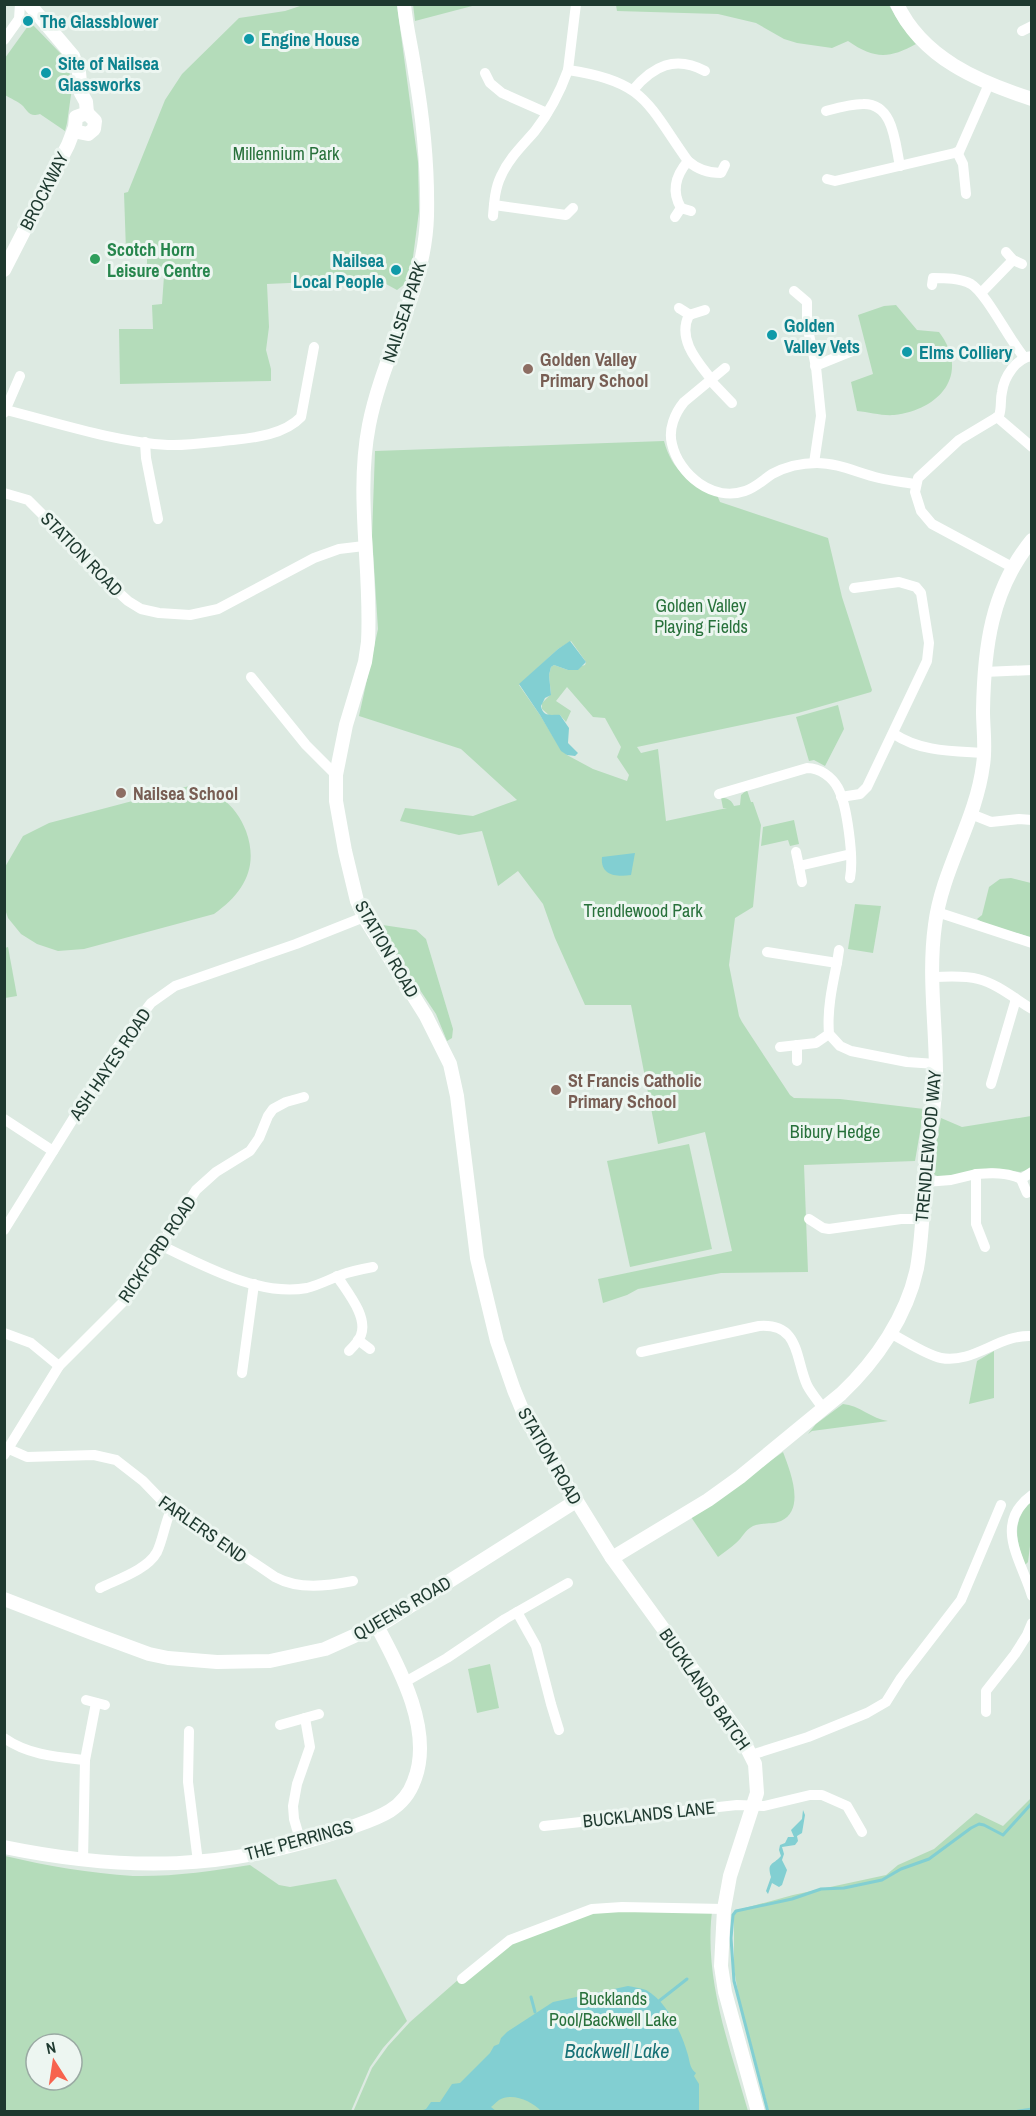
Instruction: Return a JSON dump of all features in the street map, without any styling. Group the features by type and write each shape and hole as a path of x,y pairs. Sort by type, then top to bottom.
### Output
{"street":[{"name":"NAILSEA PARK","path":"364,546 362,475 369,424 380,383 417,282 426,234 427,194 420,110 404,4"},
{"path":"568,227 569,212 493,211 498,184 504,169 548,113 568,70 576,4"},
{"path":"900,5 916,32 935,52 958,68 989,84 1032,99"},
{"path":"4,40 26,6"},
{"name":"BROCKWAY","path":"4,270 80,123 86,102 81,93 79,72 73,56 26,6"},
{"path":"633,90 646,75 663,66 687,65 708,71"},
{"path":"568,70 605,77 633,90 657,114 688,161 704,171 725,173"},
{"path":"485,81 505,94 548,113"},
{"path":"833,184 957,152 963,146 989,84"},
{"path":"829,106 872,105 883,112 891,124 900,166"},
{"path":"957,152 963,164 963,188"},
{"path":"682,212 676,196 675,183 680,171 688,161"},
{"path":"981,292 1013,259"},
{"path":"932,285 933,278 949,279 967,283 981,292 1028,357 1014,367 1003,386 1001,408 997,417 963,437 920,476 915,484 916,501 928,521 1012,567"},
{"path":"794,291 812,299 807,325 821,416 813,463"},
{"path":"679,308 690,315"},
{"path":"690,315 705,310"},
{"path":"690,315 685,328 687,340 696,359 732,403"},
{"path":"20,376 5,412 145,442 180,445 254,438 296,422 302,415 314,347"},
{"path":"815,366 852,351"},
{"path":"725,369 682,404 671,430 675,456 684,471 694,481 714,490 740,492 751,489 781,470 813,463 838,465 879,478 915,484"},
{"path":"997,417 1032,447"},
{"path":"145,442 146,458 160,514"},
{"name":"STATION ROAD","path":"4,493 28,500 57,529 82,559 128,601 141,609 159,613 190,615 218,609 314,558 339,549 364,546 368,609 367,653 346,725 336,775 339,822 352,884 364,917 426,1016 450,1064 457,1096 477,1258 497,1341 514,1390 526,1419 612,1558"},
{"name":"TRENDLEWOOD WAY","path":"612,1558 708,1500 740,1477 854,1381 876,1355 890,1333 913,1282 917,1265 935,1086 936,1064 931,977 937,912 943,887 971,814 980,782 984,753 984,672 990,624 1012,567 1032,540"},
{"path":"841,797 857,795 866,789 927,661 929,643 921,593 913,585 899,582 854,588"},
{"path":"984,672 1032,670"},
{"path":"251,677 306,745 336,775"},
{"path":"894,734 911,744 928,748 984,753"},
{"path":"719,794 734,795 813,768 832,780 841,797 851,854 850,878"},
{"path":"971,814 991,822 1031,819"},
{"path":"796,852 802,882"},
{"path":"799,866 851,854"},
{"path":"937,912 1032,943"},
{"name":"ASH HAYES ROAD","path":"4,1230 18,1211 119,1045 138,1018 163,993 195,977 296,944 364,917"},
{"path":"839,950 828,1011 829,1034 840,1046 851,1051 907,1062 936,1064"},
{"path":"767,952 837,963"},
{"path":"931,977 980,979 1032,1009"},
{"path":"991,1084 990,1072 1016,999"},
{"path":"780,1047 818,1042 829,1034"},
{"path":"797,1046 797,1061"},
{"name":"RICKFORD ROAD","path":"7,1452 60,1366 127,1298 200,1185 250,1151 273,1109 299,1095"},
{"path":"4,1119 53,1151"},
{"path":"1021,1179 1032,1172"},
{"path":"925,1182 951,1180 976,1174 1003,1173 1021,1179 1027,1193"},
{"path":"976,1174 976,1224 986,1247"},
{"path":"809,1220 823,1228 833,1229 901,1218 922,1219"},
{"path":"162,1246 214,1270 254,1284 297,1289 373,1267"},
{"path":"338,1276 360,1317 361,1335 349,1351"},
{"path":"242,1373 240,1357 254,1284"},
{"path":"641,1352 759,1326 774,1326 786,1332 793,1340 806,1382 823,1408"},
{"path":"4,1333 32,1343 60,1366"},
{"path":"890,1333 936,1357 945,1359 969,1356 1011,1338 1032,1336"},
{"path":"357,1340 370,1349"},
{"name":"FARLERS END","path":"7,1452 27,1458 87,1455 109,1457 120,1462 171,1510 198,1525 267,1573 281,1580 306,1586 337,1589 353,1581"},
{"path":"1032,1495 1018,1508 1011,1533 1017,1558 1032,1596"},
{"name":"QUEENS ROAD","path":"4,1599 149,1654 186,1660 246,1663 270,1661 325,1648 377,1626 576,1501"},
{"path":"751,1755 808,1737 886,1702 961,1600 1002,1505"},
{"path":"116,1595 105,1586 138,1569 153,1558 171,1510"},
{"name":"BUCKLANDS BATCH","path":"612,1558 741,1736 751,1755 757,1781 754,1806 730,1876 724,1909 721,1966 724,1992 758,2112"},
{"path":"405,1682 517,1612 560,1594 568,1583"},
{"path":"517,1612 536,1646 551,1720 559,1730"},
{"path":"986,1712 986,1691 1015,1654 1032,1623"},
{"name":"THE PERRINGS","path":"4,1847 83,1861 143,1864 198,1862 239,1857 301,1843 386,1814 397,1806 411,1788 418,1766 419,1747 414,1709 405,1682 377,1626"},
{"path":"83,1861 85,1760 96,1702"},
{"path":"280,1725 319,1714"},
{"path":"301,1843 295,1824 293,1806 295,1790 310,1747 305,1718"},
{"path":"189,1731 183,1743 198,1862"},
{"path":"4,1738 37,1753 85,1760"},
{"name":"BUCKLANDS LANE","path":"544,1826 737,1805 774,1805 822,1795 848,1807 862,1832"},
{"path":"462,1979 509,1940 592,1909 622,1907 724,1909"}],"green space":[{"path":"413,4 476,4 476,5 415,21"},
{"name":"Millennium Park","path":"303,5 397,5 418,162 419,211 410,280 397,290 386,284 312,282 267,284 269,327 266,350 271,369 271,381 120,384 119,329 153,329 152,305 162,304 164,276 157,269 147,270 147,251 126,251 124,193 128,192 165,100 182,74 239,18 285,11"},
{"path":"616,5 889,5 916,44 898,52 874,54 848,41 832,48 797,43 784,39 756,23 718,14 617,11"},
{"path":"32,24 62,55 69,70 72,88 65,131 40,114 30,114 5,95 5,58 28,26"},
{"path":"896,305 917,330 939,332 948,347 952,362 951,375 946,387 937,398 910,412 889,415 857,411 851,382 873,374 858,315 884,306"},
{"path":"664,441 672,460 683,475 698,486 717,495 720,502 828,538 842,597 871,692 798,713 637,747 641,753 658,749 666,821 727,808 723,808 721,798 729,800 734,806 740,805 741,795 747,790 753,802 761,825 753,907 735,918 729,965 739,1016 790,1095 794,1098 840,1099 924,1109 915,1161 804,1165 808,1272 721,1273 638,1289 603,1303 598,1279 732,1251 705,1132 658,1144 631,1005 585,1005 555,938 543,904 518,871 498,886 482,831 459,835 400,821 405,808 473,816 517,800 461,749 359,716 378,629 372,536 375,451","holes":["571,641 586,662 585,665 568,670 554,665 551,667 549,675 551,694 542,703 542,709 550,716 560,715 566,722 571,711 556,701 567,687 593,717 605,718 621,747 617,757 629,775 627,781 593,769 567,755 560,748 519,685 558,649"]},
{"path":"838,705 844,729 825,766 814,760 809,761 796,717"},
{"path":"193,785 195,789 221,798 229,805 242,821 250,844 249,868 241,888 225,906 214,914 84,949 58,951 37,944 21,934 8,918 5,909 5,867 23,836 49,823"},
{"path":"794,820 799,844 790,846 788,840 761,846 763,827"},
{"path":"1011,878 1031,883 1031,937 987,925 977,919 982,915 989,887 1000,879"},
{"path":"855,904 881,906 873,953 848,949"},
{"path":"376,924 416,930 426,939 453,1029 452,1038 447,1041 436,1014"},
{"path":"8,947 17,996 5,998 5,948"},
{"path":"1031,1116 1031,1169 1020,1172 991,1168 942,1178 935,1175 931,1169 941,1118 962,1127"},
{"path":"689,1144 712,1249 630,1267 607,1161"},
{"path":"994,1351 994,1398 969,1404 977,1361"},
{"path":"843,1404 888,1421 812,1431 808,1434 816,1424"},
{"path":"783,1452 794,1489 793,1508 789,1515 778,1522 753,1526 718,1557 691,1517"},
{"path":"1031,1501 1031,1538 1028,1562 1025,1565 1017,1532 1020,1516"},
{"path":"490,1664 499,1708 477,1713 468,1669"},
{"path":"1031,1798 1031,2111 769,2111 739,1998 734,1969 734,1911 793,1895 886,1875 898,1865 934,1849 976,1813 1003,1826"},
{"path":"5,1856 69,1869 133,1876 177,1875 250,1865 279,1885 290,1887 336,1879 407,2021 370,2067 351,2111 5,2111"},
{"name":"Bucklands Pool/Backwell Lake","path":"713,1904 711,1957 714,1983 719,2009 748,2111 353,2112 372,2068 388,2046 410,2022 500,1943 588,1906"}],"water":[{"path":"570,641 586,662 578,670 568,670 554,665 551,667 549,675 551,695 545,698 541,706 546,714 560,715 569,728 568,743 578,753 575,756 561,751 519,684"},
{"path":"635,853 631,875 611,874 607,872 602,863 602,857"},
{"path":"803,1810 805,1815 802,1833 797,1836 798,1841 795,1845 782,1847 784,1854 782,1860 787,1870 782,1885 779,1887 772,1883 768,1894 766,1891 771,1877 770,1866 781,1856 780,1845 785,1843 788,1837 794,1837 791,1830 802,1819"},
{"name":"Backwell Lake","path":"628,1986 646,1990 660,2001 672,2017 691,2066 696,2073 694,2076 699,2084 699,2111 541,2111 527,2101 510,2097 499,2100 491,2107 496,2111 420,2111 426,2109 431,2102 440,2102 452,2084 460,2083 494,2046 499,2044 507,2032 553,2002"}],"waterway":[{"path":"768,2112 734,1981 731,1938 733,1915 736,1911 792,1899 821,1889 844,1888 882,1880 901,1869 929,1859 979,1824 1003,1835 1032,1803"},
{"path":"659,2001 687,1979"},
{"path":"531,1997 535,2012"},
{"path":"1013,2112 1032,2109"}],"place":[{"name":"The Glassblower","path":"28,21"},
{"name":"Engine House","path":"249,39"},
{"name":"Site of Nailsea Glassworks","path":"46,73"},
{"name":"Scotch Horn Leisure Centre","path":"95,259"},
{"name":"Nailsea Local People","path":"396,270"},
{"name":"Golden Valley Vets","path":"772,335"},
{"name":"Elms Colliery","path":"907,352"},
{"name":"Golden Valley Primary School","path":"528,369"},
{"name":"Nailsea School","path":"121,793"},
{"name":"St Francis Catholic Primary School","path":"556,1090"}],"park label":[{"name":"Golden Valley Playing Fields","path":"701,615"},
{"name":"Trendlewood Park","path":"643,910"},
{"name":"Bibury Hedge","path":"835,1131"}]}
